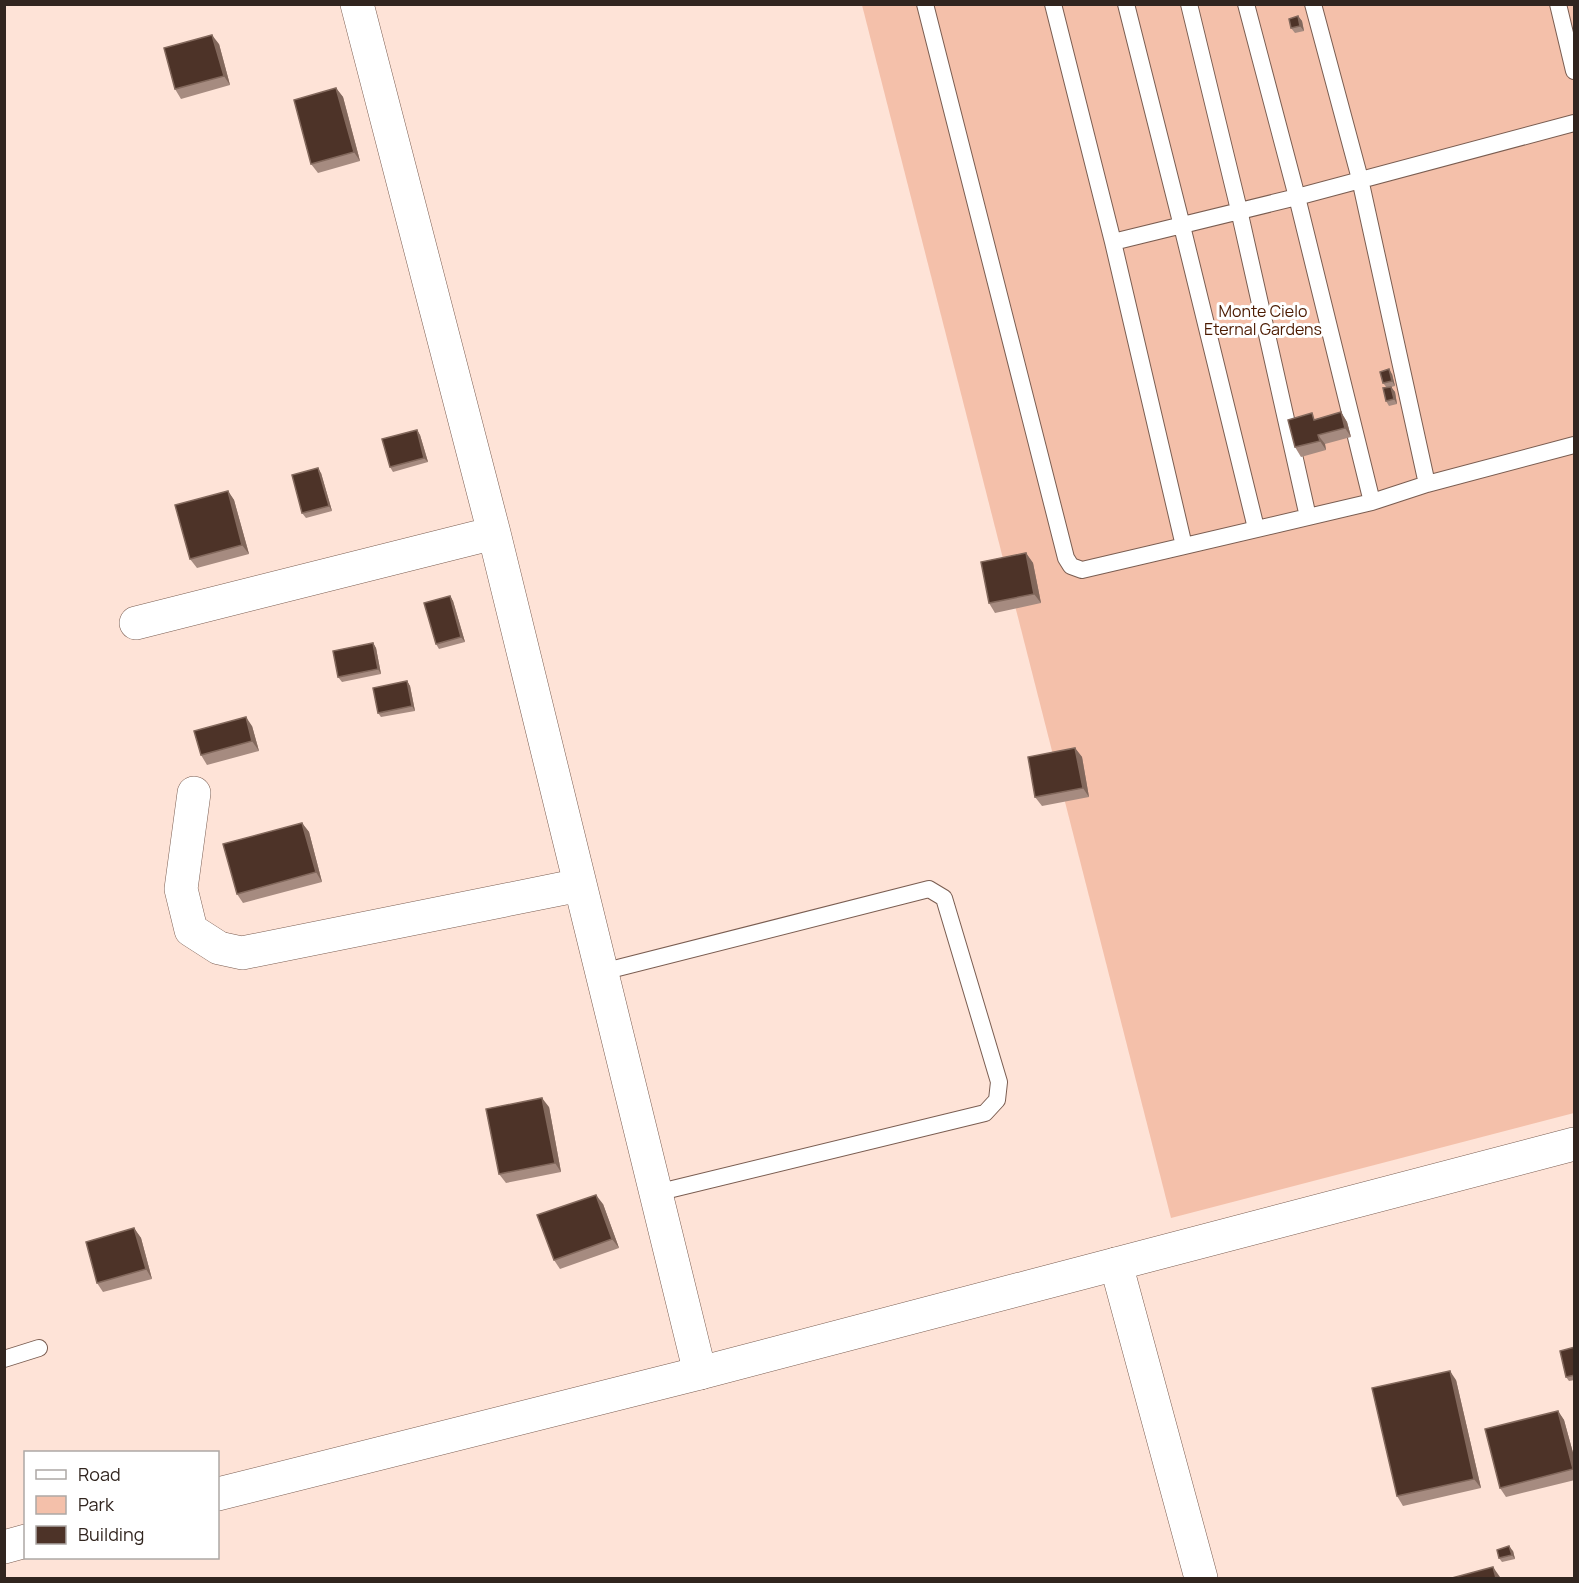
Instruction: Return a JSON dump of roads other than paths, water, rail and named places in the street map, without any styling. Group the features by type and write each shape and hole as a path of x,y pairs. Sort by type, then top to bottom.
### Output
{"street":[{"path":"357,4 494,533 700,1373"},
{"path":"136,623 494,533"},
{"path":"194,793 181,889 191,930 219,948 242,953 580,885"},
{"path":"219,1494 700,1373 1575,1144"},
{"path":"1116,1264 1201,1578"},
{"path":"4,1547 24,1542"}],"lane":[{"path":"925,4 1066,558 1071,566 1082,570 1372,502 1427,484 1575,445"},
{"path":"1053,4 1113,242 1184,546"},
{"path":"1126,4 1256,528"},
{"path":"1189,4 1239,210 1308,517"},
{"path":"1246,4 1297,197 1372,502"},
{"path":"1313,4 1360,179 1427,484"},
{"path":"1558,4 1575,71"},
{"path":"1113,242 1297,197 1575,123"},
{"path":"602,972 929,889 944,898 999,1082 997,1100 985,1113 656,1193"},
{"path":"4,1359 39,1348"}],"park label":[{"name":"Monte Cielo Eternal Gardens","path":"1263,320"}]}
